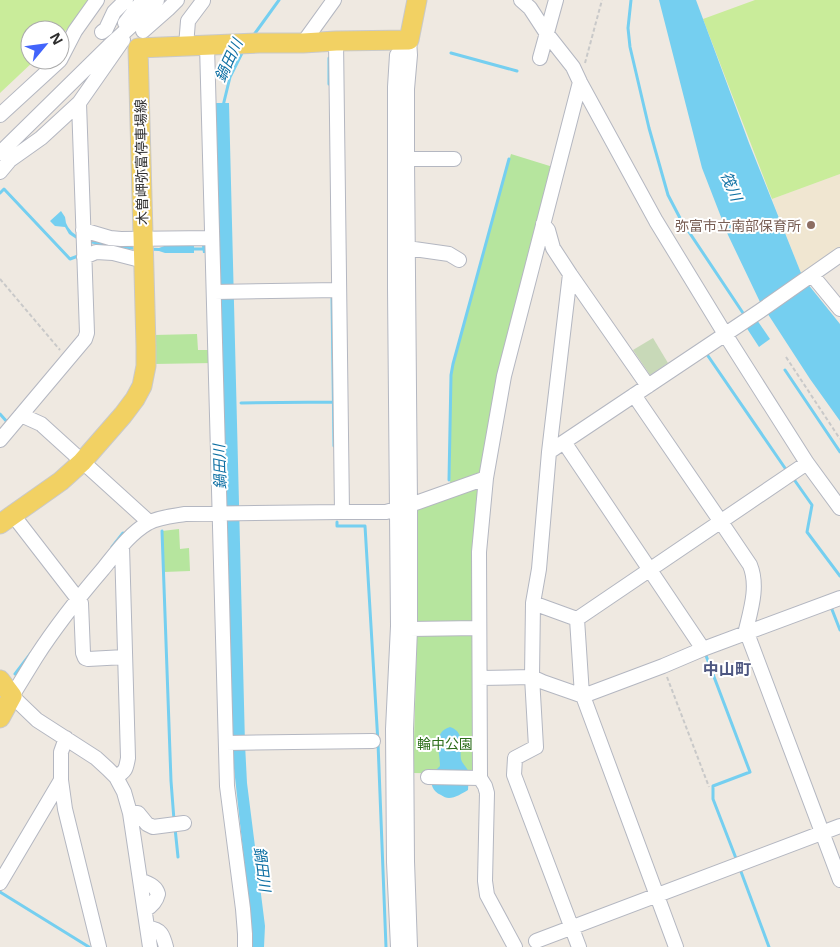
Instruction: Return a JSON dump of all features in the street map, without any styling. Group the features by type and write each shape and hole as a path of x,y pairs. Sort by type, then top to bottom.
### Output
{"main road":[{"path":"140,39 186,46 409,40 417,0"},
{"name":"木曽岬弥富停車場線","path":"7,519 61,481 82,462 123,415 142,386 146,366 140,39"},
{"path":"0,680 12,696 0,718"}],"street":[{"path":"70,41 97,0"},
{"path":"102,32 114,12 126,0"},
{"path":"0,153 119,36 143,7 158,0"},
{"path":"140,39 177,0"},
{"path":"303,43 334,0"},
{"path":"521,0 530,8 547,34 573,67 656,221 806,463 840,508"},
{"path":"540,58 556,0"},
{"path":"186,46 188,21 203,1"},
{"path":"140,39 143,7"},
{"path":"0,172 10,160 41,138 79,102 121,44 143,7"},
{"path":"398,947 394,862 393,729 404,507 409,40"},
{"path":"409,40 398,55 395,88 395,288 410,629 406,739 410,947"},
{"path":"336,41 342,512"},
{"path":"216,44 212,241 215,292 219,514 228,744 227,786 246,934 245,947"},
{"path":"0,115 49,70"},
{"path":"476,778 480,678 478,628 479,552 486,478 504,376 580,82"},
{"path":"0,440 68,360 85,339 87,333 79,102"},
{"path":"407,159 454,159"},
{"path":"543,224 548,230 553,248 648,386"},
{"path":"84,243 110,238 121,240 143,249"},
{"path":"84,243 96,252 113,253 212,241"},
{"path":"407,248 449,254 459,260"},
{"path":"549,452 760,312 840,255"},
{"path":"570,274 549,452 539,569 533,603 532,677 536,747 515,758 514,775 579,947"},
{"path":"810,276 840,309"},
{"path":"215,292 339,290"},
{"path":"634,395 721,522 752,571 754,590 746,633 840,880"},
{"path":"21,415 41,424 149,522"},
{"path":"564,442 703,648"},
{"path":"577,619 806,463"},
{"path":"150,947 130,813 124,792 116,777 96,758 37,720 12,696 36,656 78,599 122,546 149,522 185,514 386,512 486,478"},
{"path":"7,519 81,603 84,658 125,657"},
{"path":"116,777 123,773 128,758 122,546"},
{"path":"480,678 532,677 583,695 663,666 703,648 840,598"},
{"path":"533,603 577,619"},
{"path":"577,619 583,695 676,947"},
{"path":"410,629 478,628"},
{"path":"66,738 61,752 65,808 99,947"},
{"path":"228,744 374,741"},
{"path":"428,777 476,778 485,786 487,793 485,864 487,895 515,947"},
{"path":"0,884 62,780"},
{"path":"130,813 138,813 147,824 153,827 184,823"},
{"path":"536,941 840,826"},
{"path":"148,928 158,931 166,947"}],"path":[{"path":"580,82 602,0"},
{"path":"0,280 68,360"},
{"path":"786,358 840,438"},
{"path":"663,666 709,787"}],"shaded area":[{"name":"弥富市立南部保育所","path":"840,174 840,251 803,278 772,199"}],"green space":[{"path":"0,0 93,0 86,11 70,26 70,20 20,20 20,70 24,70 0,93"},
{"path":"755,0 840,0 840,174 772,199 703,19"},
{"name":"輪中公園","path":"511,154 553,167 501,375 473,615 476,774 413,773 417,640 417,498 450,489 451,375 453,364"},
{"path":"197,334 198,350 212,350 213,363 154,364 154,335"},
{"path":"653,338 668,363 650,375 633,350"},
{"path":"179,529 180,549 189,548 190,571 164,572 162,531"}],"water":[{"name":"筏川","path":"659,0 696,0 749,143 803,278 840,324 840,421 760,302 728,235 702,168"},
{"path":"214,103 229,103 245,744 247,783 265,926 264,947 252,947 233,759 218,253 203,253 202,246 218,245"},
{"path":"61,211 68,227 80,238 134,247 194,246 194,253 165,253 81,242 69,234 65,227 55,226 50,221"},
{"path":"757,320 770,339 759,347 746,327"},
{"path":"450,727 455,729 460,736 461,759 468,771 469,777 468,790 456,796 446,798 434,790 431,775 440,766 439,738 444,730"}],"waterway":[{"name":"鍋田川","path":"253,36 279,0"},
{"path":"631,0 628,28 630,47 649,128 668,195 681,220 743,313"},
{"name":"鍋田川","path":"223,106 230,77 244,49"},
{"path":"451,53 517,71"},
{"path":"329,58 329,84"},
{"path":"449,480 451,375 453,364 509,159"},
{"path":"0,193 4,189 70,259 78,256 78,259"},
{"path":"191,249 205,249"},
{"path":"332,297 334,446"},
{"path":"706,353 787,471"},
{"path":"785,370 840,452"},
{"path":"241,403 334,402"},
{"path":"0,414 8,423"},
{"path":"793,478 812,505 807,532 840,576"},
{"path":"337,522 337,526 365,526 378,743 386,947"},
{"path":"162,531 174,820"},
{"path":"112,547 123,533"},
{"path":"831,607 840,630"},
{"path":"15,674 31,653"},
{"path":"706,653 750,772 713,786 713,799 737,861"},
{"path":"175,828 178,857"},
{"path":"740,869 769,947"},
{"path":"0,892 89,947"}],"place":[{"name":"弥富市立南部保育所","path":"811,225"}],"district":[{"name":"中山町","path":"727,669"}]}
